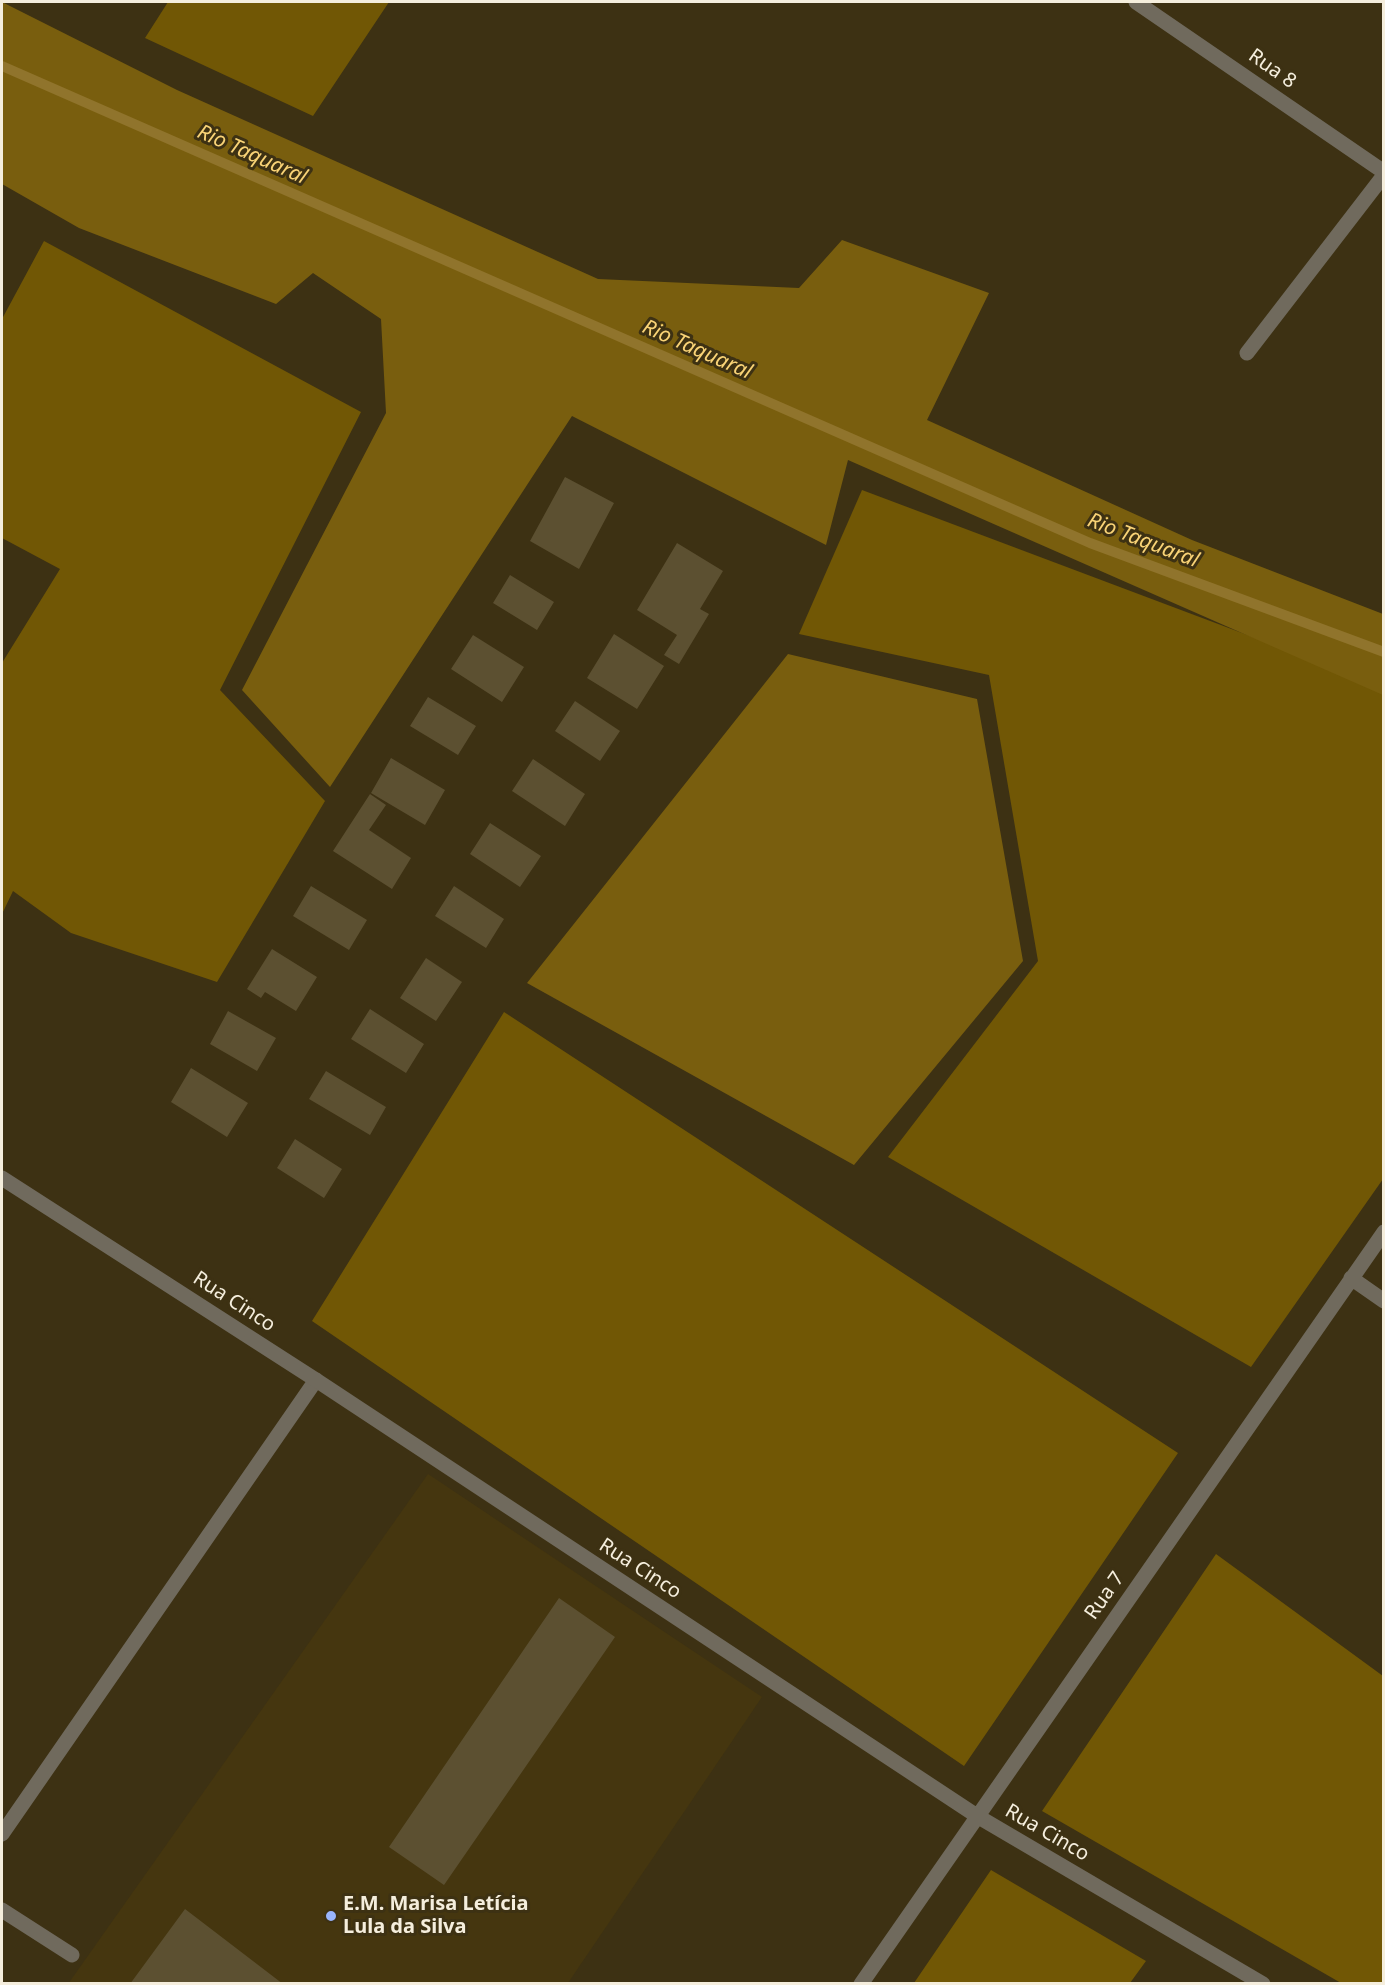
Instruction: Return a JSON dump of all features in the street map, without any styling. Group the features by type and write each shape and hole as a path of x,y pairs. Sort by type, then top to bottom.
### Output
{"street":[{"name":"Rua 8","path":"1136,2 1383,173"},
{"path":"1247,353 1383,173"},
{"name":"Rua Cinco","path":"2,1178 316,1380 977,1816 1263,1983"},
{"name":"Rua 7","path":"861,1983 1383,1232"},
{"path":"1351,1278 1383,1301"},
{"path":"2,1834 316,1380"},
{"path":"2,1910 72,1955"}],"shaded area":[{"path":"2,2 177,90 598,279 799,288 842,240 989,293 927,420 1192,540 1383,614 1383,695 848,460 826,545 572,416 330,787 242,690 386,413 381,319 313,273 276,304 79,228 2,184"},
{"path":"168,2 389,2 313,116 145,38"},
{"path":"44,241 361,412 220,690 325,801 217,982 71,933 13,891 2,914 2,663 60,569 2,538 2,319"},
{"path":"862,490 1383,686 1383,1179 1251,1367 888,1157 1038,961 989,675 799,634"},
{"path":"788,654 977,699 1023,961 854,1165 527,983"},
{"path":"504,1012 1178,1453 964,1766 312,1321"},
{"path":"428,1474 762,1697 568,1983 68,1984"},
{"path":"1216,1554 1383,1676 1383,1983 1341,1983 1042,1811"},
{"path":"991,1870 1146,1961 1130,1983 914,1983"}],"building":[{"path":"565,477 614,503 579,569 530,541"},
{"path":"677,543 723,571 700,609 709,614 679,664 664,655 677,635 637,610"},
{"path":"510,575 554,602 537,630 493,603"},
{"path":"614,634 664,666 637,709 587,678"},
{"path":"473,635 524,667 502,702 451,669"},
{"path":"428,697 476,726 458,755 410,726"},
{"path":"575,701 620,731 600,761 555,731"},
{"path":"391,758 445,790 425,825 371,793"},
{"path":"533,759 585,794 565,826 512,791"},
{"path":"370,794 386,805 369,830 411,858 392,889 333,851"},
{"path":"490,823 541,856 520,887 470,854"},
{"path":"311,886 367,920 349,950 293,916"},
{"path":"454,886 504,919 486,948 435,916"},
{"path":"272,949 317,977 296,1011 265,992 261,998 247,989"},
{"path":"426,958 462,982 436,1021 400,998"},
{"path":"370,1009 424,1044 406,1073 351,1039"},
{"path":"228,1011 276,1038 257,1071 210,1044"},
{"path":"191,1068 248,1103 227,1137 171,1102"},
{"path":"326,1071 386,1107 370,1135 309,1099"},
{"path":"295,1139 342,1169 324,1198 277,1168"},
{"path":"559,1598 615,1637 444,1885 389,1847"},
{"path":"185,1909 283,1984 130,1984"}],"waterway":[{"name":"Rio Taquaral","path":"2,66 1090,543 1384,652"}],"place":[{"name":"E.M. Marisa Letícia Lula da Silva","path":"331,1916"}]}
